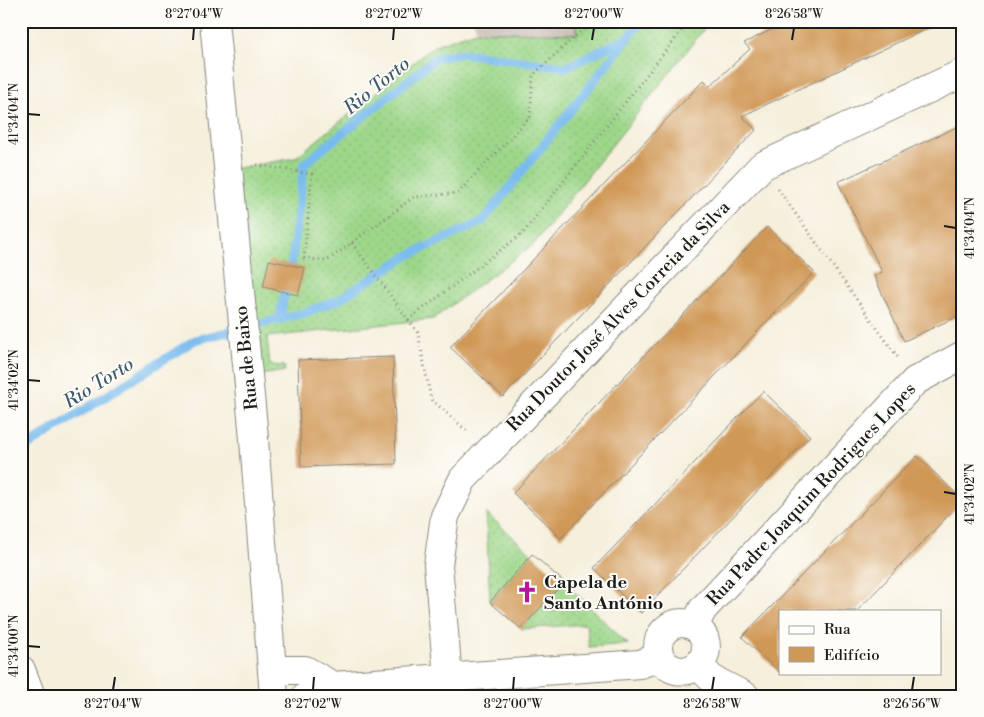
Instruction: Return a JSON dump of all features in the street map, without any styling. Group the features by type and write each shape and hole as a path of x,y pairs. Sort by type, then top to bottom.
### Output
{"street":[{"name":"Rua de Baixo","path":"214,21 248,377 273,683"},
{"name":"Rua Doutor José Alves Correia da Silva","path":"448,677 438,565 445,516 463,479 762,166 963,73"},
{"name":"Rua Padre Joaquim Rodrigues Lopes","path":"694,626 703,609 915,381 963,355"},
{"path":"679,624 694,626 704,638 706,652 698,665 684,671 670,668 660,657 658,650 661,636 666,630 679,624"},
{"path":"306,696 333,686 640,664 660,657"},
{"path":"698,665 712,679 745,696"},
{"path":"21,670 31,696"},
{"path":"273,683 305,670 333,686"}],"path":[{"path":"252,164 312,174 304,258 327,261 414,196 458,193 530,117 533,75 592,21"},
{"path":"408,320 523,233 689,21"},
{"path":"762,166 915,381"},
{"path":"351,243 418,333 431,399 490,450"}],"shaded area":[{"path":"474,21 574,21 578,34 476,31"}],"green space":[{"path":"574,21 714,21 708,24 534,244 433,319 267,337 270,365 284,366 285,371 248,377 227,170 295,158 435,45 476,31 578,34"},
{"path":"486,513 532,554 490,602"},
{"path":"564,582 628,644 589,647 586,624 521,629"}],"building":[{"path":"790,21 943,21 742,116 756,130 503,397 450,347 704,80 710,86 750,49 744,43"},
{"path":"963,124 963,314 904,341 874,276 882,272 838,182"},
{"path":"767,227 814,272 561,538 513,493"},
{"path":"269,260 305,268 298,295 263,287"},
{"path":"393,357 396,464 301,467 298,360"},
{"path":"763,391 810,436 641,613 594,568"},
{"path":"917,456 963,500 858,610 779,610 779,672 742,637"},
{"name":"Capela de Santo António","path":"532,554 564,582 521,629 490,602"}],"waterway":[{"name":"Rio Torto","path":"21,450 195,340 304,313 338,300 407,256 483,221 642,21"},
{"name":"Rio Torto","path":"279,320 292,261 304,164 436,58 463,53 566,67 625,39"}],"place":[{"name":"Capela de Santo António","path":"527,592"}]}
